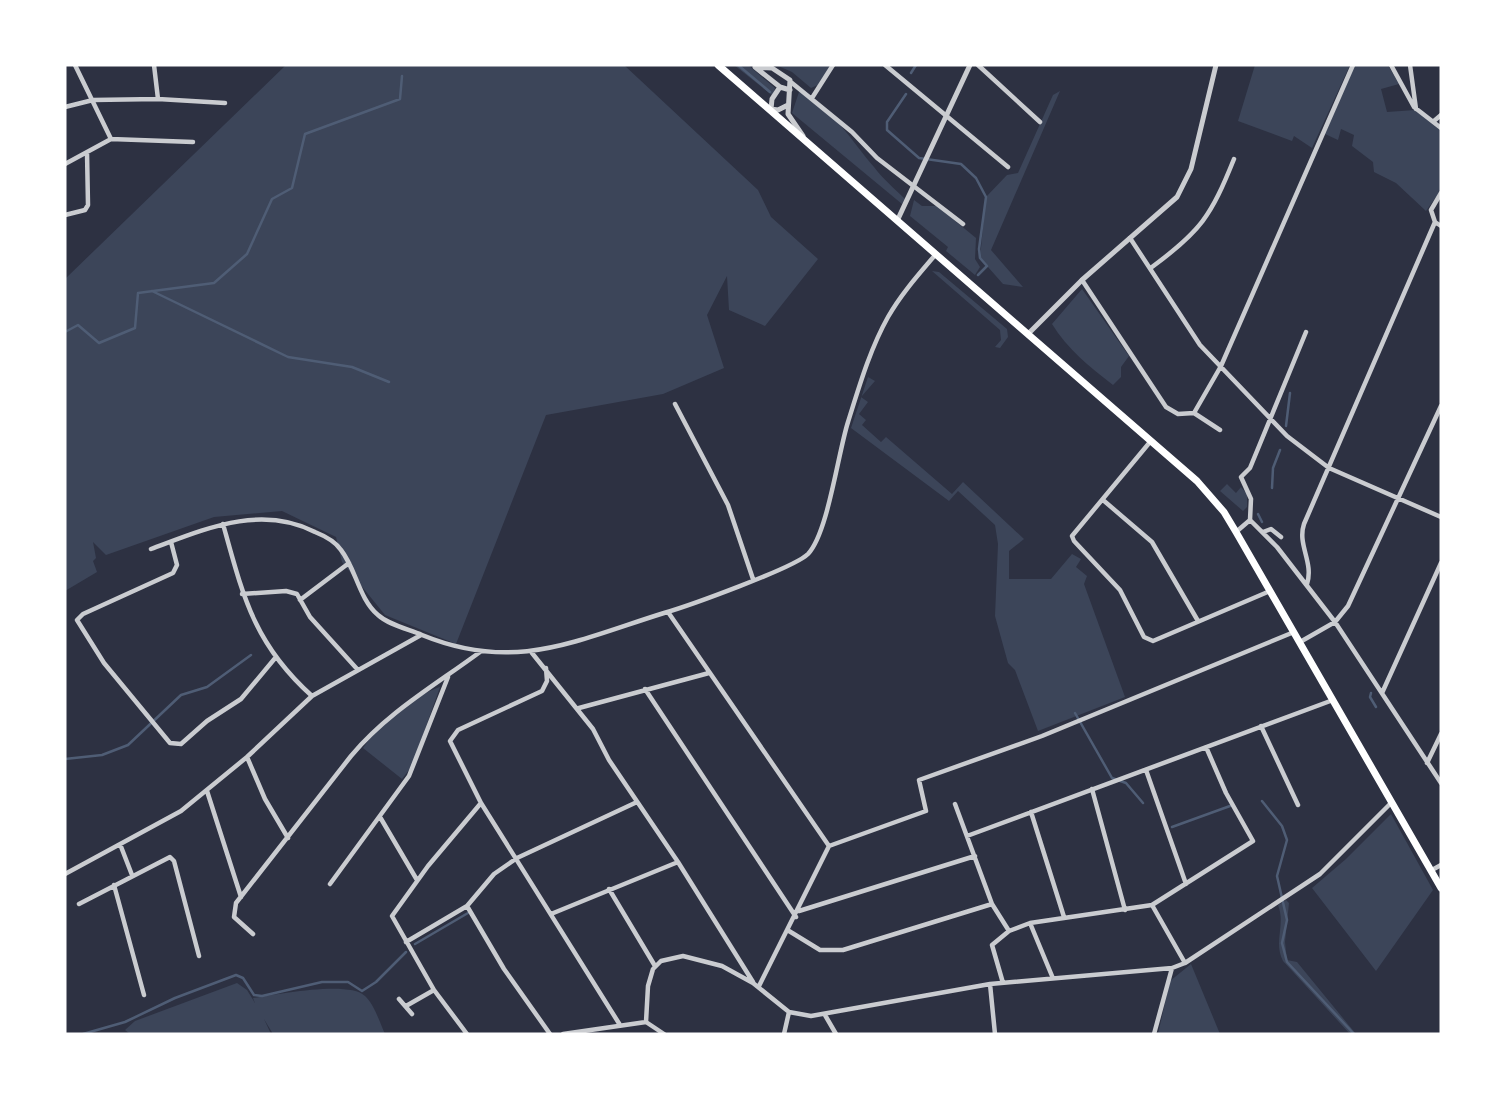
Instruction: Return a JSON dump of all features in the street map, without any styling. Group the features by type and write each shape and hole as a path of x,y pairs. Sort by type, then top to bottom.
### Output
{"main road":[{"path":"718,65 937,253 1212,497 1300,642 1441,888"}],"street":[{"path":"75,65 111,139"},
{"path":"154,65 158,99"},
{"path":"812,98 833,65"},
{"path":"886,65 1008,167"},
{"path":"898,219 970,65"},
{"path":"978,65 1040,122"},
{"path":"1028,333 1082,280 1161,213 1185,183 1202,132 1216,65"},
{"path":"1194,413 1221,366 1353,65"},
{"path":"1391,65 1416,108 1441,128"},
{"path":"1410,65 1416,108"},
{"path":"754,66 780,87 801,90"},
{"path":"754,66 779,70 877,158 963,223"},
{"path":"792,83 788,105 790,118 803,137"},
{"path":"780,87 772,99 771,109 778,110 788,105"},
{"path":"65,107 93,100 158,99 225,103"},
{"path":"763,102 772,99"},
{"path":"1434,121 1441,115"},
{"path":"65,164 111,139 193,142"},
{"path":"65,215 85,210 88,205 87,152"},
{"path":"1152,268 1180,246 1207,218 1234,159"},
{"path":"1307,584 1310,566 1301,533 1440,225 1431,210 1441,193"},
{"path":"1130,237 1152,268 1186,327 1299,447 1329,468 1441,517"},
{"path":"151,549 223,524 256,519 292,522 333,542 378,615 422,635 481,652 532,653 668,612 800,559 811,549 821,529 847,425 878,338 898,300 937,253"},
{"path":"1082,280 1166,407 1178,414 1194,413 1220,430"},
{"path":"1236,533 1250,520 1250,496 1240,480 1250,468 1306,332"},
{"path":"675,404 728,505 753,579"},
{"path":"1300,642 1335,622 1357,589 1396,497 1441,405"},
{"path":"1151,441 1073,532 1074,541 1120,590 1139,629 1149,641 1270,591"},
{"path":"1103,500 1152,542 1198,621"},
{"path":"1250,520 1307,584 1335,622 1441,783"},
{"path":"223,524 242,594 258,632 276,657 312,696"},
{"path":"1263,532 1271,529 1281,537"},
{"path":"171,542 177,565 173,573 83,614 77,620 78,627 170,743 178,746 207,721 241,699 276,657"},
{"path":"1382,693 1441,563"},
{"path":"300,600 349,564"},
{"path":"242,594 286,591 297,594 310,617 358,670"},
{"path":"668,612 829,846"},
{"path":"759,987 796,918 829,846 926,811 919,780 1074,723 1294,632"},
{"path":"65,874 181,811 247,757 312,696 422,635"},
{"path":"253,934 233,914 241,897 369,734 403,704 481,652"},
{"path":"532,653 579,708 753,982"},
{"path":"546,668 547,681 541,691 453,733 450,741 481,803 620,1026"},
{"path":"579,708 709,673"},
{"path":"330,884 409,776 448,676"},
{"path":"645,689 796,918"},
{"path":"967,836 1333,700"},
{"path":"1261,726 1298,805"},
{"path":"1427,763 1441,734"},
{"path":"1003,983 992,946 1009,931 1031,923 1063,917 1153,905 1253,841 1226,793 1206,747"},
{"path":"247,757 265,799 288,838"},
{"path":"1146,770 1186,884"},
{"path":"1092,789 1125,910"},
{"path":"207,792 241,897"},
{"path":"407,942 467,906 494,874 517,858 637,802"},
{"path":"646,1023 648,986 656,967 672,958 693,957 715,963 753,982 789,1012 810,1016 990,984 1052,976 1172,968 1185,963 1320,874 1392,802"},
{"path":"467,1034 434,990 394,923 393,912 416,880 481,803"},
{"path":"955,804 992,904 1009,931"},
{"path":"1031,812 1063,917"},
{"path":"379,816 416,880"},
{"path":"120,844 132,876"},
{"path":"799,911 975,856"},
{"path":"79,904 163,858 170,857 174,861 199,956"},
{"path":"551,914 678,862"},
{"path":"1432,870 1441,865"},
{"path":"114,885 144,995"},
{"path":"608,889 656,967"},
{"path":"789,931 820,950 844,950 992,904"},
{"path":"1153,905 1185,963"},
{"path":"467,906 505,969 550,1034"},
{"path":"1031,923 1052,976"},
{"path":"1154,1034 1172,968"},
{"path":"990,984 995,1034"},
{"path":"406,1006 434,990"},
{"path":"399,999 412,1014"},
{"path":"784,1034 789,1012"},
{"path":"825,1015 836,1034"},
{"path":"563,1034 646,1023 664,1034"}],"shaded area":[{"path":"286,65 624,65 758,190 771,217 818,259 765,326 729,310 727,276 707,315 724,368 663,394 546,415 456,644 385,615 342,562 336,537 282,511 214,517 106,555 93,542 96,558 93,561 97,572 65,591 65,279"},
{"path":"734,65 748,65 775,88 773,96"},
{"path":"776,65 832,65 818,85 811,88 792,72"},
{"path":"1255,65 1350,65 1312,148 1294,136 1292,141 1238,121"},
{"path":"1355,65 1388,65 1399,84 1381,89 1387,112 1415,110 1441,131 1441,190 1426,211 1396,183 1374,172 1373,162 1352,146 1354,135 1341,129 1338,140 1325,134"},
{"path":"1060,91 991,250 1023,287 1003,284 980,258 986,197 1007,175 1018,173 1053,95"},
{"path":"799,92 810,97 831,114 881,176 905,199 902,204 792,113"},
{"path":"914,200 922,206 937,206 976,238 975,259 980,267 975,275 946,251 948,247 910,216"},
{"path":"932,271 939,272 1007,329 1008,337 1000,348 995,347 1001,340 1000,330"},
{"path":"1082,289 1129,356 1121,367 1121,377 1113,385 1072,350 1052,324"},
{"path":"868,377 875,381 862,396"},
{"path":"861,397 868,402 859,414 866,420 862,425 881,442 886,437 952,494 963,482 1024,539 1009,551 1009,579 1051,579 1072,554 1081,559 1076,567 1087,576 1084,584 1125,697 1038,731 1015,670 1008,663 995,616 998,544 995,525 958,491 949,501 851,428"},
{"path":"1227,484 1236,493 1241,487 1247,494 1247,507 1243,511 1220,491"},
{"path":"440,687 412,766 402,779 363,748 378,729 397,712 418,697"},
{"path":"1391,814 1433,890 1376,971 1312,888"},
{"path":"1286,900 1289,903 1285,942 1287,960 1297,962 1356,1034 1350,1034 1283,961 1279,947 1281,920 1278,905"},
{"path":"1191,964 1220,1034 1158,1034 1170,981"},
{"path":"237,983 247,990 255,1003 253,998 294,992 328,989 356,991 365,996 371,1004 385,1034 273,1034 264,1019 271,1034 130,1034 125,1030 135,1021"}],"waterway":[{"path":"738,65 770,92"},
{"path":"911,73 916,65"},
{"path":"65,332 78,325 99,343 135,328 138,293 214,283 247,254 272,199 292,188 305,134 400,99 402,76"},
{"path":"906,94 887,122 887,130 919,158 961,164 976,178 986,197 979,249 980,258 987,266 978,275"},
{"path":"152,291 288,357 352,367 389,382"},
{"path":"1286,426 1290,393"},
{"path":"1272,488 1273,468 1280,450"},
{"path":"1258,514 1262,522"},
{"path":"65,759 102,755 128,745 181,695 207,687 251,655"},
{"path":"1371,693 1370,697 1376,707"},
{"path":"1075,713 1112,778 1126,783 1143,803"},
{"path":"1262,801 1282,826 1287,840 1277,876 1287,920 1282,943 1287,962 1354,1034"},
{"path":"1172,827 1230,806"},
{"path":"415,944 468,913"},
{"path":"83,1034 125,1022 175,998 236,975 243,978 254,995 262,996 322,982 348,982 362,991 376,982 406,952"}]}
